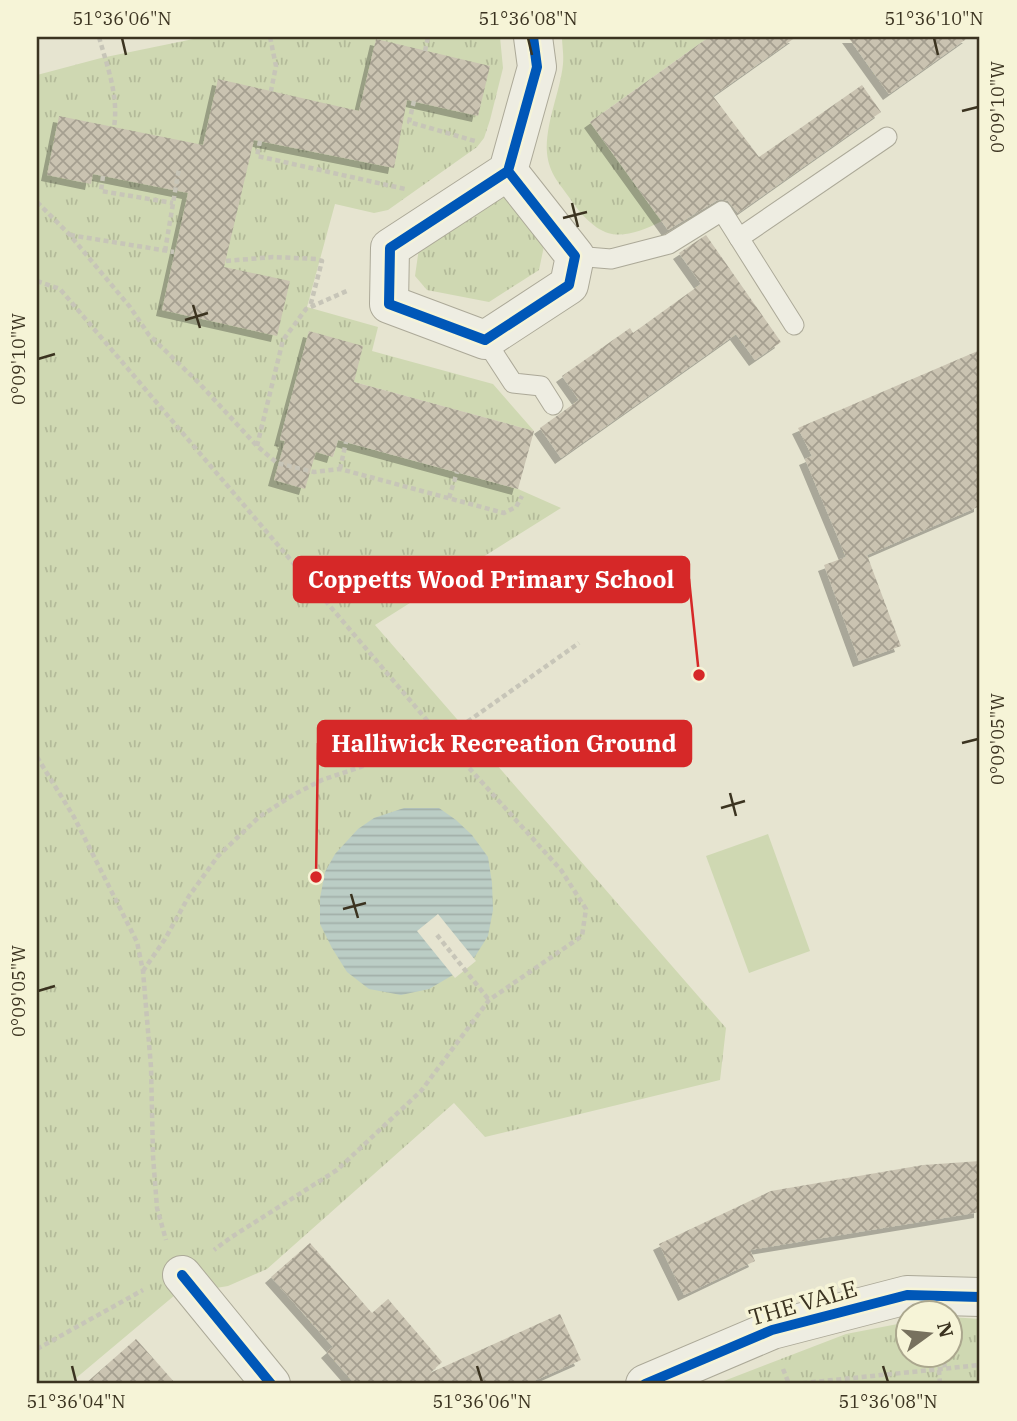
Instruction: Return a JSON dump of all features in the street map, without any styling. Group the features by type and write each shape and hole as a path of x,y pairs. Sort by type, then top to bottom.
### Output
{"street":[{"path":"511,162 575,256 569,285 485,340 389,304 390,248 461,202 511,162 537,67 533,37"},
{"path":"182,1275 271,1384"},
{"name":"THE VALE","path":"645,1384 772,1330 907,1295 980,1297"}],"lane":[{"path":"739,238 887,137"},
{"path":"575,256 611,259 669,244 722,211 794,326"},
{"path":"485,340 513,383 541,386 553,405"}],"path":[{"path":"99,37 114,93 114,127"},
{"path":"270,37 276,66 271,91"},
{"path":"425,51 428,37"},
{"path":"414,101 409,122 511,162"},
{"path":"260,141 257,156 461,202"},
{"path":"165,251 179,168"},
{"path":"103,176 101,191 173,203"},
{"path":"37,202 69,234 130,307 149,335 199,383 257,446 277,463 314,472 340,469 504,513 516,507 522,496"},
{"path":"69,234 174,252"},
{"path":"226,261 274,257 322,261 310,307"},
{"path":"37,281 60,289 443,739 561,870 586,909 582,936 489,1000 421,1091 338,1170 230,1238 182,1275 143,1290 37,1349"},
{"path":"257,446 283,340 306,309 351,290 389,304"},
{"path":"340,469 346,442"},
{"path":"449,498 457,472"},
{"path":"143,971 189,896 218,856 259,817 322,780 443,739 579,643"},
{"path":"37,757 74,817 137,942 143,971 151,1066 157,1208 168,1248 182,1275"},
{"path":"437,934 489,1000"},
{"path":"794,1384 980,1365"},
{"path":"940,1384 942,1369"}],"green space":[{"path":"203,37 500,37 503,68 484,138 477,147 388,210 374,213 335,204 307,307 378,327 372,351 493,384 534,431 354,382 309,332 280,439 333,457 338,440 518,489 561,508 375,625 726,1028 720,1080 485,1137 454,1103 267,1269 228,1286 175,1295 69,1384 37,1384 37,75 101,58"},
{"path":"562,37 709,37 590,122 657,215 696,188 700,199 646,229 634,232 612,234 588,221 559,184 547,153 548,131 563,64"},
{"path":"511,194 544,246 539,270 489,302 427,290 415,276 419,248 492,195"},
{"path":"768,834 810,951 749,973 706,856"},
{"path":"964,1318 980,1319 980,1384 716,1384 846,1334 894,1325 894,1368 964,1368"}],"shaded area":[{"path":"404,808 439,808 472,835 488,857 493,910 488,936 474,958 429,989 401,995 369,989 347,972 320,924 320,898 325,872 335,854 358,829 374,818"}],"pier":[{"path":"438,914 476,961 455,978 417,931"}],"building":[{"path":"709,37 796,37 713,96 759,157 862,85 881,112 738,213 728,201 721,199 668,230 590,122"},
{"path":"848,37 969,37 889,94"},
{"path":"376,39 490,66 478,116 407,100 394,168 254,140 224,267 290,281 277,336 162,310 188,193 93,174 91,184 47,175 59,116 203,145 218,79 359,111"},
{"path":"706,235 781,342 755,360 736,334 561,458 540,428 579,400 562,376 630,328 633,333 701,284 679,253"},
{"path":"309,331 363,346 354,382 534,431 518,489 338,440 333,457 316,452 305,489 274,480 285,441 280,440"},
{"path":"980,350 980,506 867,555 901,646 859,661 824,565 846,557 805,459 812,456 798,428"},
{"path":"980,1161 980,1212 750,1250 755,1261 684,1295 659,1244 771,1191 923,1165"},
{"path":"310,1243 372,1313 388,1299 442,1362 430,1373 560,1314 581,1360 527,1384 355,1384 327,1352 333,1347 271,1277"},
{"path":"136,1339 176,1384 85,1384"}],"cycle path":[{"path":"508,171 575,256 569,285 485,340 389,304 390,248 508,171 537,67 533,37"},
{"path":"182,1275 271,1384"},
{"path":"645,1384 772,1330 907,1295 980,1297"}],"place":[{"name":"Coppetts Wood Primary School","path":"699,675"},
{"name":"Halliwick Recreation Ground","path":"316,877"}]}
